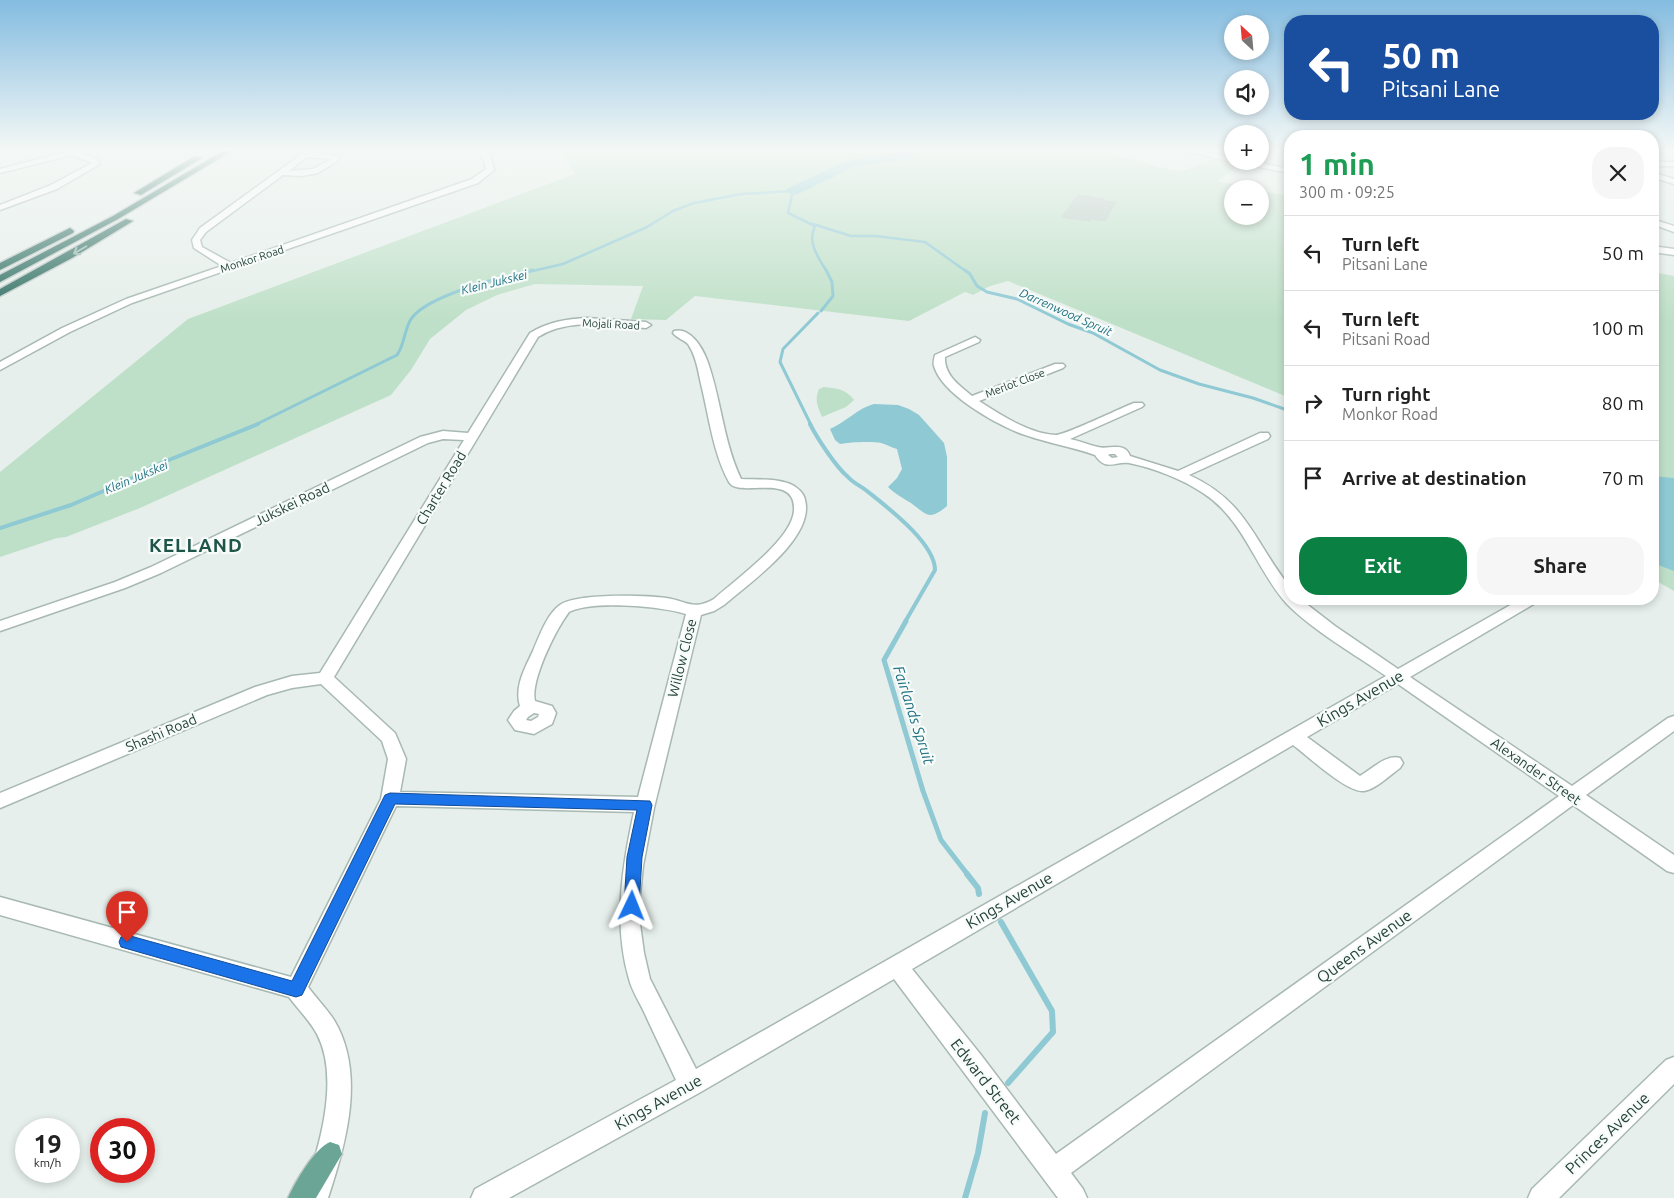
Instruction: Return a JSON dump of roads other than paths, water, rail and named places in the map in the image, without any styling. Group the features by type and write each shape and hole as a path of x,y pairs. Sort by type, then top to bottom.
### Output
{"highway":[{"path":"0,279 133,207"},
{"path":"0,293 105,236 149,207"},
{"path":"0,267 76,228"},
{"path":"0,260 30,251"}],"main road":[{"path":"301,1198 330,1154"}],"street":[{"path":"230,266 198,248 196,243 197,237 235,207"},
{"name":"Monkor Road","path":"0,367 66,330 129,301 400,207"},
{"path":"1659,224 1674,229"},
{"path":"1659,250 1674,252"},
{"name":"Mojali Road","path":"575,322 646,325"},
{"name":"Charter Road","path":"325,678 534,336 546,327 575,322"},
{"name":"Willow Close","path":"678,333 690,342 701,359 727,463 736,483 784,486 796,494 801,507 798,523 784,543 719,602 708,608 694,611 645,805 633,874 631,922 635,964 648,999 691,1085"},
{"path":"975,340 940,355 938,359 942,374 948,382 971,400 1022,430 1059,439 1138,405"},
{"name":"Merlot Close","path":"971,400 1059,366"},
{"name":"Jukskei Road","path":"0,626 120,585 156,570 424,440 442,435 473,437"},
{"path":"1179,475 1264,436"},
{"name":"Alexander Street","path":"1059,439 1102,453 1103,458 1111,461 1120,461 1124,458 1179,475 1215,495 1229,507 1284,588"},
{"path":"529,708 526,699 527,686 553,625 565,608 580,602 590,601 666,603 694,611"},
{"name":"Alexander Street","path":"1299,605 1316,620 1674,865"},
{"name":"Kings Avenue","path":"484,1198 691,1085 1522,605"},
{"path":"296,989 390,799 397,759 389,738 325,678"},
{"name":"Shashi Road","path":"0,801 261,691 292,682 325,678"},
{"name":"Queens Avenue","path":"1055,1170 1674,722"},
{"path":"1293,736 1356,783 1363,784 1394,763"},
{"path":"390,799 645,805"},
{"path":"0,906 296,989 326,1028 339,1065 336,1122 330,1154 315,1198"},
{"name":"Edward Street","path":"896,965 1055,1170 1074,1198"},
{"name":"Princes Avenue","path":"1541,1198 1674,1068"}],"water":[{"path":"874,404 898,405 909,409 919,415 944,443 947,457 947,506 936,514 928,515 888,487 897,478 902,469 897,449 878,442 840,444 835,440 830,429"},
{"path":"1659,477 1674,478 1674,571 1659,565"}],"waterway":[{"name":"Klein Jukskei","path":"528,272 563,264 647,227 673,211 684,207"},
{"name":"Klein Jukskei","path":"789,207 788,213 815,226 812,238 813,244 827,272"},
{"name":"Darrenwood Spruit","path":"813,224 851,236 875,236 925,242 967,272"},
{"name":"Klein Jukskei","path":"255,425 397,355 411,319 420,310 433,302 468,288 533,270"},
{"name":"Darrenwood Spruit","path":"965,270 970,274 977,286 987,292 1017,299 1068,324 1093,333 1160,370 1199,384 1253,398 1284,409"},
{"name":"Fairlands Spruit","path":"821,311 833,296 832,282 827,272"},
{"name":"Fairlands Spruit","path":"811,425 780,362 783,349 818,313"},
{"name":"Klein Jukskei","path":"0,528 71,505 127,481 154,466 258,424"},
{"name":"Fairlands Spruit","path":"810,424 827,452 843,472 908,526 919,537 933,560 935,570 905,622"},
{"name":"Fairlands Spruit","path":"906,621 884,660 923,791 941,840 968,875"},
{"name":"Fairlands Spruit","path":"967,874 978,888 979,894"},
{"name":"Fairlands Spruit","path":"1001,922 1052,1011 1053,1032 1008,1083"},
{"name":"Fairlands Spruit","path":"965,1198 978,1153 985,1113"}],"district":[{"name":"KELLAND","path":"196,545"}]}
